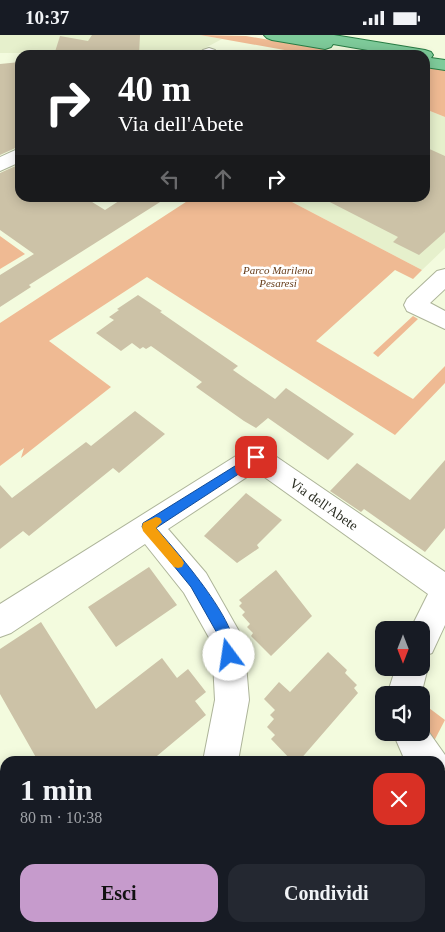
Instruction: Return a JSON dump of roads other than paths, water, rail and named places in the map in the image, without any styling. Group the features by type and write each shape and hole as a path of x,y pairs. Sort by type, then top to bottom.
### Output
{"main road":[{"path":"272,35 358,50"},
{"path":"307,35 396,50"},
{"path":"430,56 445,58"},
{"path":"430,63 445,65"}],"street":[{"path":"0,165 15,157"},
{"path":"445,276 416,305 445,321"},
{"name":"Via dell'Abete","path":"0,622 256,457 445,590 430,622"},
{"path":"148,527 196,583 228,640 232,700 220,756"},
{"path":"414,741 426,756"}],"park label":[{"name":"Parco Marilena Pesaresi","path":"278,276"}]}
